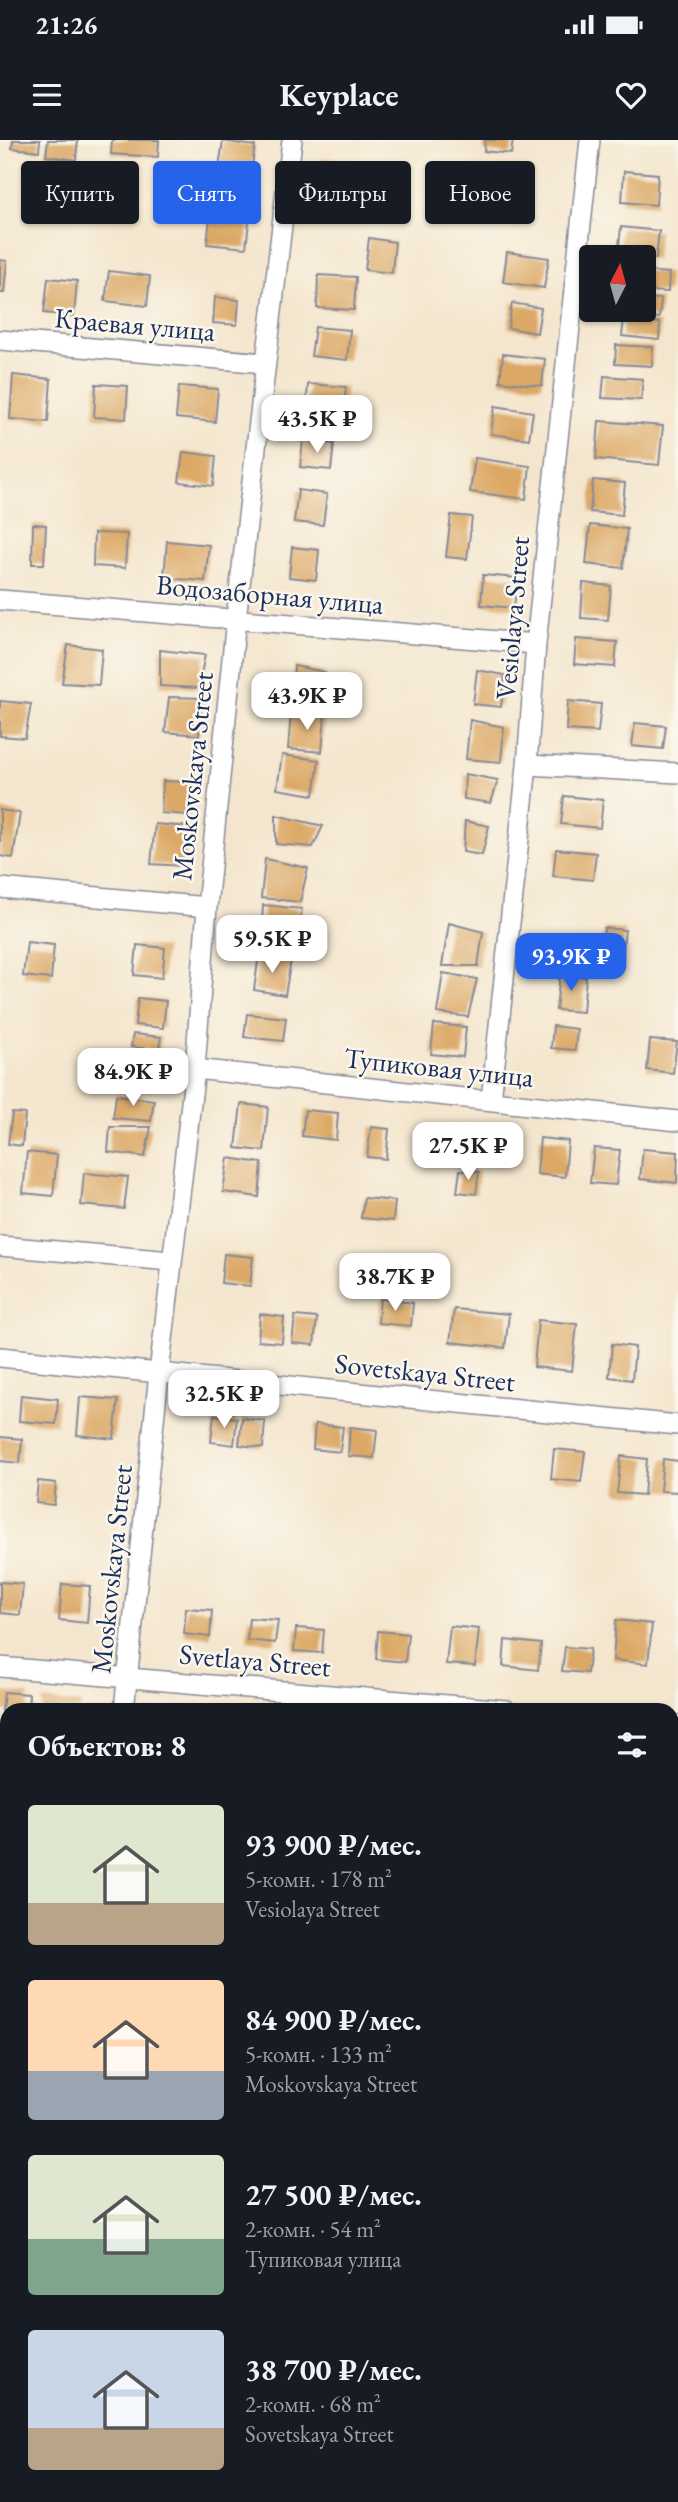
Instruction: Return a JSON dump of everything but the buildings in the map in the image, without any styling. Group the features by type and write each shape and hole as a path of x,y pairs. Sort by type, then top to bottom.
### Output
{"street":[{"name":"Moskovskaya Street","path":"125,1703 159,1373 195,1069 207,907 236,619 292,140"},
{"name":"Vesiolaya Street","path":"491,1100 590,140"},
{"name":"Краевая улица","path":"0,340 265,363"},
{"name":"Водозаборная улица","path":"0,600 536,644"},
{"path":"527,765 678,772"},
{"path":"0,888 207,907"},
{"name":"Тупиковая улица","path":"195,1069 678,1121"},
{"path":"0,1246 172,1261"},
{"name":"Sovetskaya Street","path":"0,1357 678,1425"},
{"name":"Svetlaya Street","path":"0,1667 428,1703"}]}
